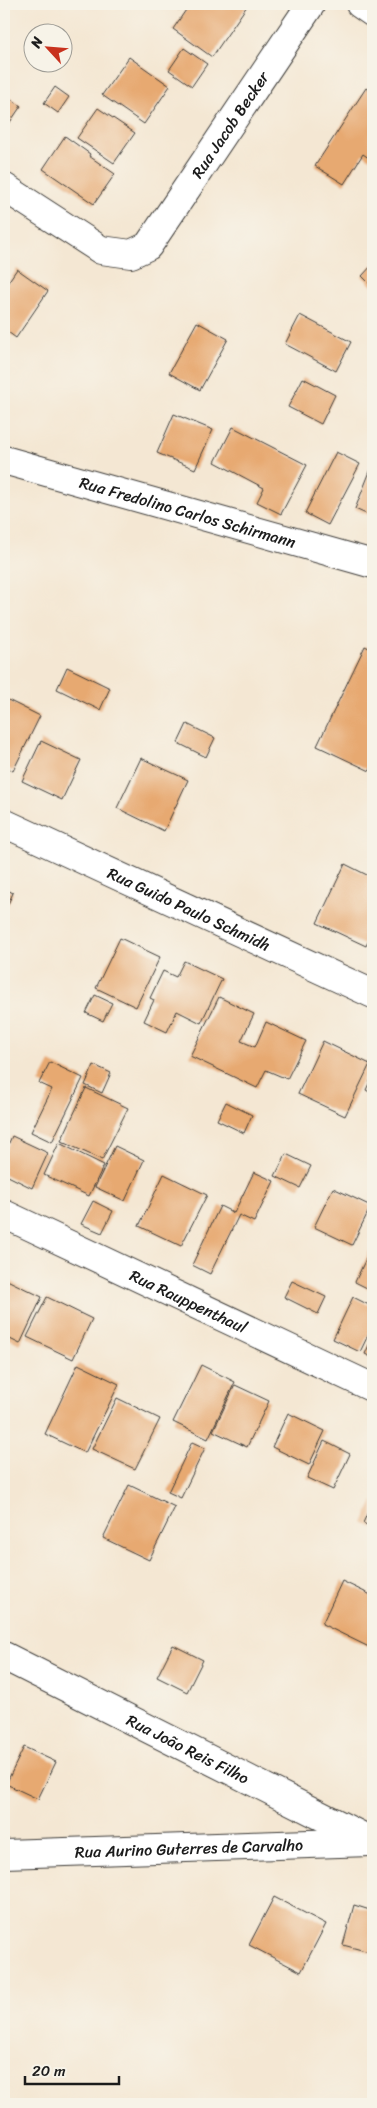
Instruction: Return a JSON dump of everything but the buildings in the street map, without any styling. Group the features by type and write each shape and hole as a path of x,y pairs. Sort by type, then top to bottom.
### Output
{"street":[{"name":"Rua Jacob Becker","path":"4,187 101,250 131,254 148,246 311,4"},
{"path":"360,4 373,13"},
{"name":"Rua Fredolino Carlos Schirmann","path":"4,460 373,564"},
{"name":"Rua Guido Paulo Schmidh","path":"4,823 373,994"},
{"name":"Rua Rauppenthaul","path":"4,1214 373,1388"},
{"name":"Rua João Reis Filho","path":"4,1656 373,1842"},
{"name":"Rua Aurino Guterres de Carvalho","path":"4,1854 373,1842"}]}
